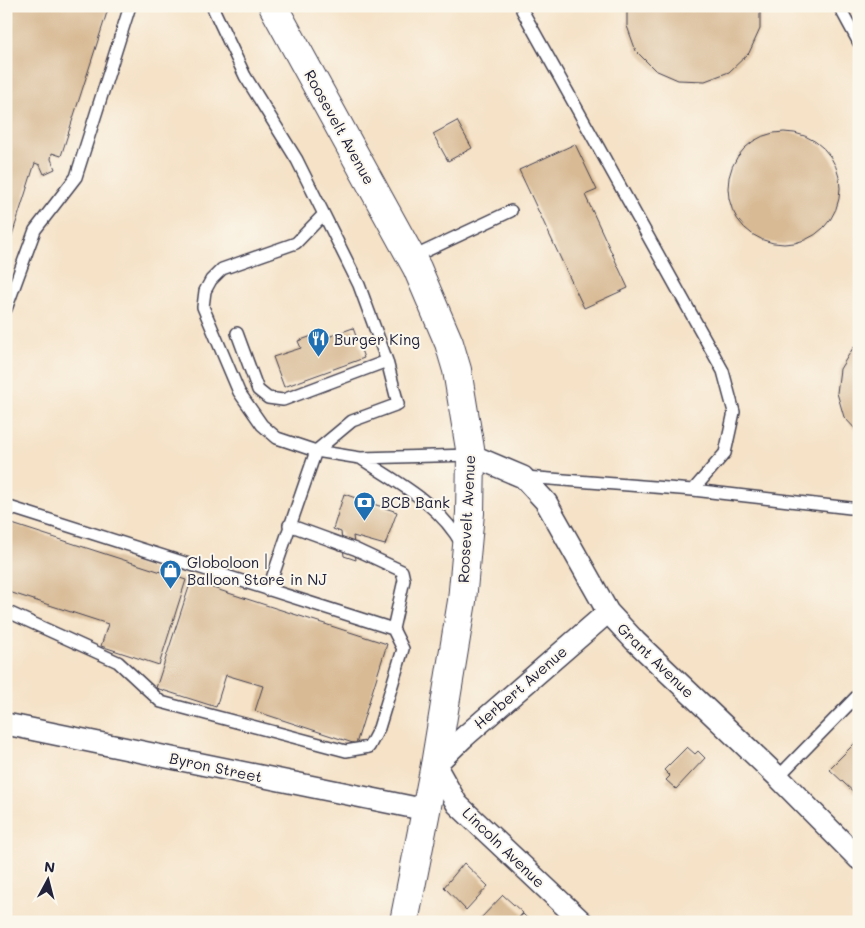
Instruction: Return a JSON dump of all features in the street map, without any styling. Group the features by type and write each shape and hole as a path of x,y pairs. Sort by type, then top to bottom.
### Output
{"street":[{"name":"Roosevelt Avenue","path":"273,6 411,258 449,343 457,370 471,455 462,601 435,765 404,922"},
{"name":"Grant Avenue","path":"471,455 523,477 546,502 608,612 635,641 778,777 859,859"},
{"name":"Herbert Avenue","path":"435,765 463,738 608,612"},
{"name":"Byron Street","path":"6,724 426,810"},
{"name":"Lincoln Avenue","path":"435,765 457,804 582,922"}],"lane":[{"path":"6,309 36,230 76,177 130,6"},
{"path":"212,6 245,76 297,160 359,285 387,361 398,404 352,421 316,452 289,525 268,590"},
{"path":"839,6 859,43"},
{"path":"522,10 723,372 734,412 725,453 693,490"},
{"path":"411,258 511,211"},
{"path":"323,215 296,243 222,270 208,285 203,307 239,392 262,425 278,438 316,452 360,458 471,455"},
{"path":"237,333 258,390 268,398 283,400 387,361"},
{"path":"360,458 426,502 442,515 454,531 466,553"},
{"path":"523,477 693,490 859,509"},
{"path":"6,506 393,629"},
{"path":"6,611 118,662 161,702 346,751 369,747 378,733 403,649 393,629 404,580 402,571 355,549 289,525"},
{"path":"778,777 859,694"}],"building":[{"path":"6,6 109,6 61,156 52,153 51,159 55,169 44,174 40,165 35,163 7,251"},
{"path":"627,6 760,6 760,29 749,53 729,72 705,81 678,80 655,70 636,51 627,26"},
{"path":"457,121 472,148 448,161 433,134"},
{"path":"784,132 806,136 824,148 836,166 840,188 836,210 824,228 806,240 784,244 762,240 744,228 732,210 728,188 732,166 744,148 762,136"},
{"path":"575,144 597,190 585,195 628,288 584,308 519,170"},
{"name":"Burger King","path":"353,328 364,358 284,387 273,357 301,348 298,341 326,331 328,337"},
{"path":"859,344 859,433 844,417 837,393 840,369 853,348"},
{"name":"BCB Bank","path":"344,494 397,512 385,545 353,536 356,560 344,556 341,532 333,529"},
{"path":"6,522 186,580 159,665 101,646 108,624 6,591"},
{"path":"191,581 387,644 356,744 255,711 263,686 226,675 216,707 156,688"},
{"path":"859,739 859,797 829,769"},
{"path":"687,747 695,754 698,751 705,758 676,789 666,780 670,776 664,770"},
{"path":"464,863 488,886 466,910 444,887"},
{"path":"503,895 523,913 515,922 483,922 480,919"},
{"path":"523,914 531,922 516,922"}],"place":[{"name":"Burger King","path":"318,358"},
{"name":"BCB Bank","path":"365,521"},
{"name":"Globoloon | Balloon Store in NJ","path":"171,590"}]}
